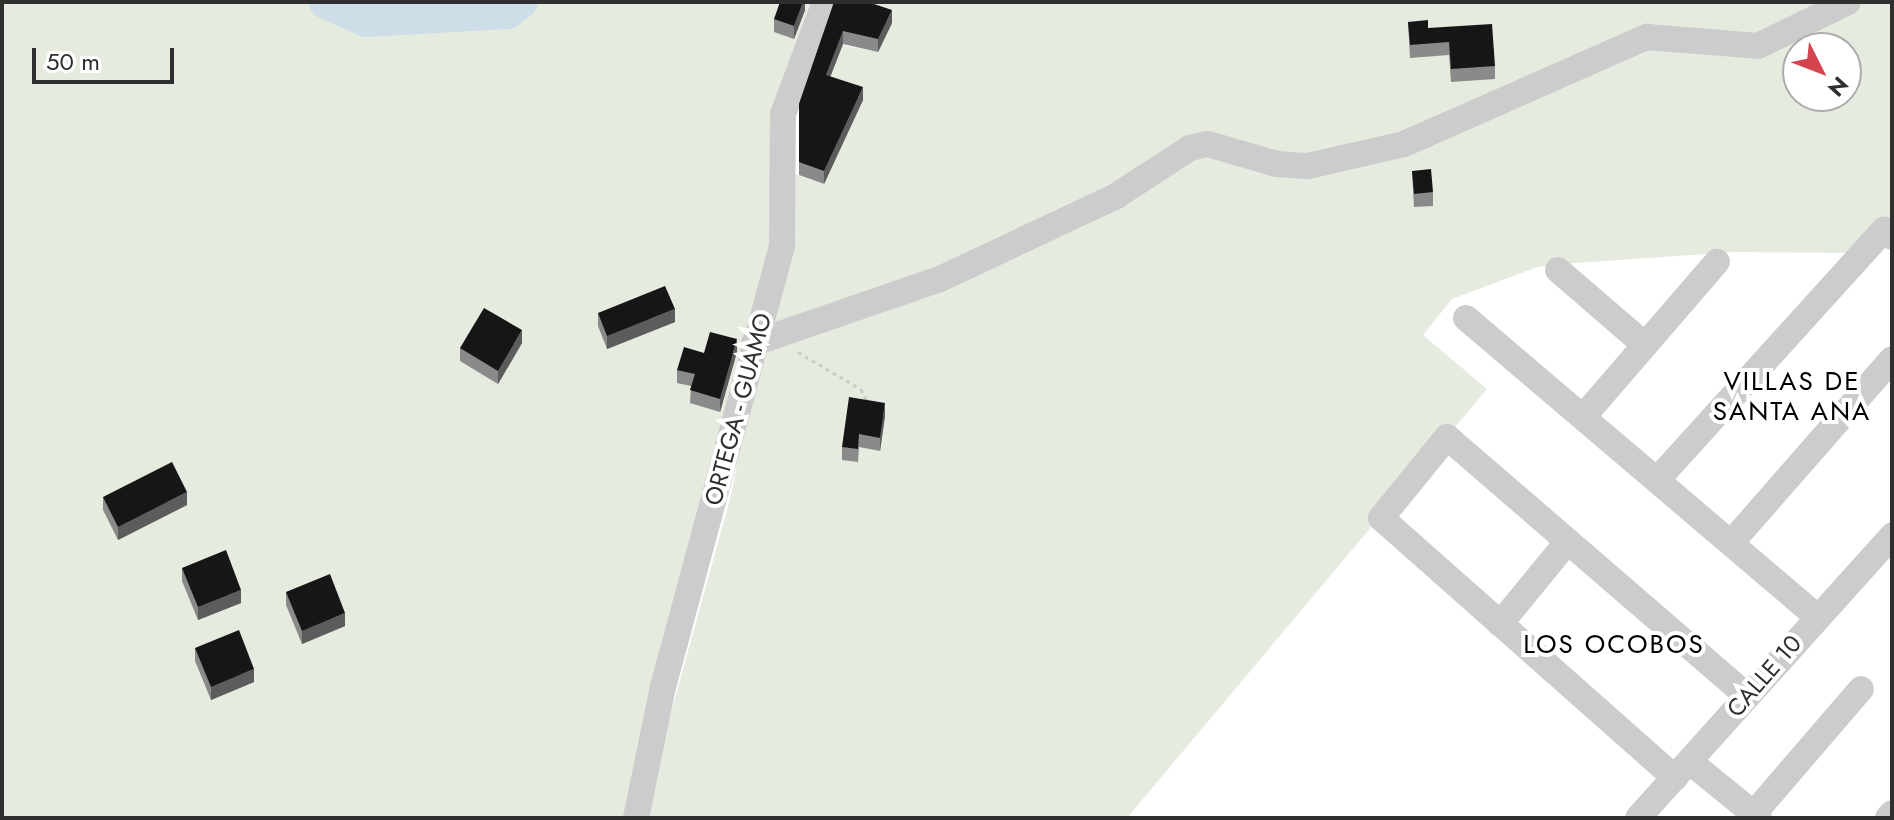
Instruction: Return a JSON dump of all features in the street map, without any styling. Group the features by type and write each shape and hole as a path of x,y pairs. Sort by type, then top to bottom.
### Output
{"street":[{"name":"ORTEGA - GUAMO","path":"636,818 663,687 763,340 784,231 783,114 825,2"},
{"path":"763,340 940,279 1116,196 1190,148 1208,144 1277,164 1308,166 1404,144 1647,37 1758,46 1848,2"},
{"path":"1657,480 1884,230 1892,237"},
{"path":"1583,417 1717,262"},
{"path":"1558,270 1645,345"},
{"path":"1466,318 1817,617"},
{"path":"1731,543 1892,359"},
{"path":"1746,695 1447,437 1381,518 1500,624 1683,770 1754,817 1861,689"},
{"name":"CALLE 10","path":"1638,818 1892,536"},
{"path":"1500,624 1568,541"},
{"path":"1888,818 1892,813"}],"path":[{"path":"763,340 861,389 873,414"}],"shaded area":[{"path":"2,2 815,2 795,56 776,242 626,818 2,818"},
{"path":"867,2 1892,2 1892,226 1850,253 1735,252 1561,264 1537,267 1452,299 1423,335 1487,389 1127,818 642,818 731,495 794,174 824,184 826,88 843,45 878,52"}],"building":[{"path":"780,2 803,2 794,26 774,19"},
{"path":"834,2 868,2 892,10 878,39 843,31 826,75 863,87 824,171 799,162 799,104"},
{"path":"1428,20 1428,28 1492,24 1495,66 1451,69 1449,42 1410,45 1408,22"},
{"path":"1431,169 1433,192 1414,194 1412,171"},
{"path":"665,286 675,309 607,336 598,313"},
{"path":"484,308 522,330 498,371 460,348"},
{"path":"710,332 737,339 720,399 690,390 695,374 677,370 684,347 704,353"},
{"path":"849,397 885,403 880,438 859,434 858,449 842,447"},
{"path":"172,462 187,492 118,527 103,497"},
{"path":"226,550 241,590 198,607 182,568"},
{"path":"330,574 345,613 302,631 286,592"},
{"path":"239,630 254,669 211,687 195,648"}],"waterway":[{"path":"326,2 366,20 507,12 521,2"}],"district":[{"name":"VILLAS DE SANTA ANA","path":"1792,397"},
{"name":"LOS OCOBOS","path":"1614,645"}]}
